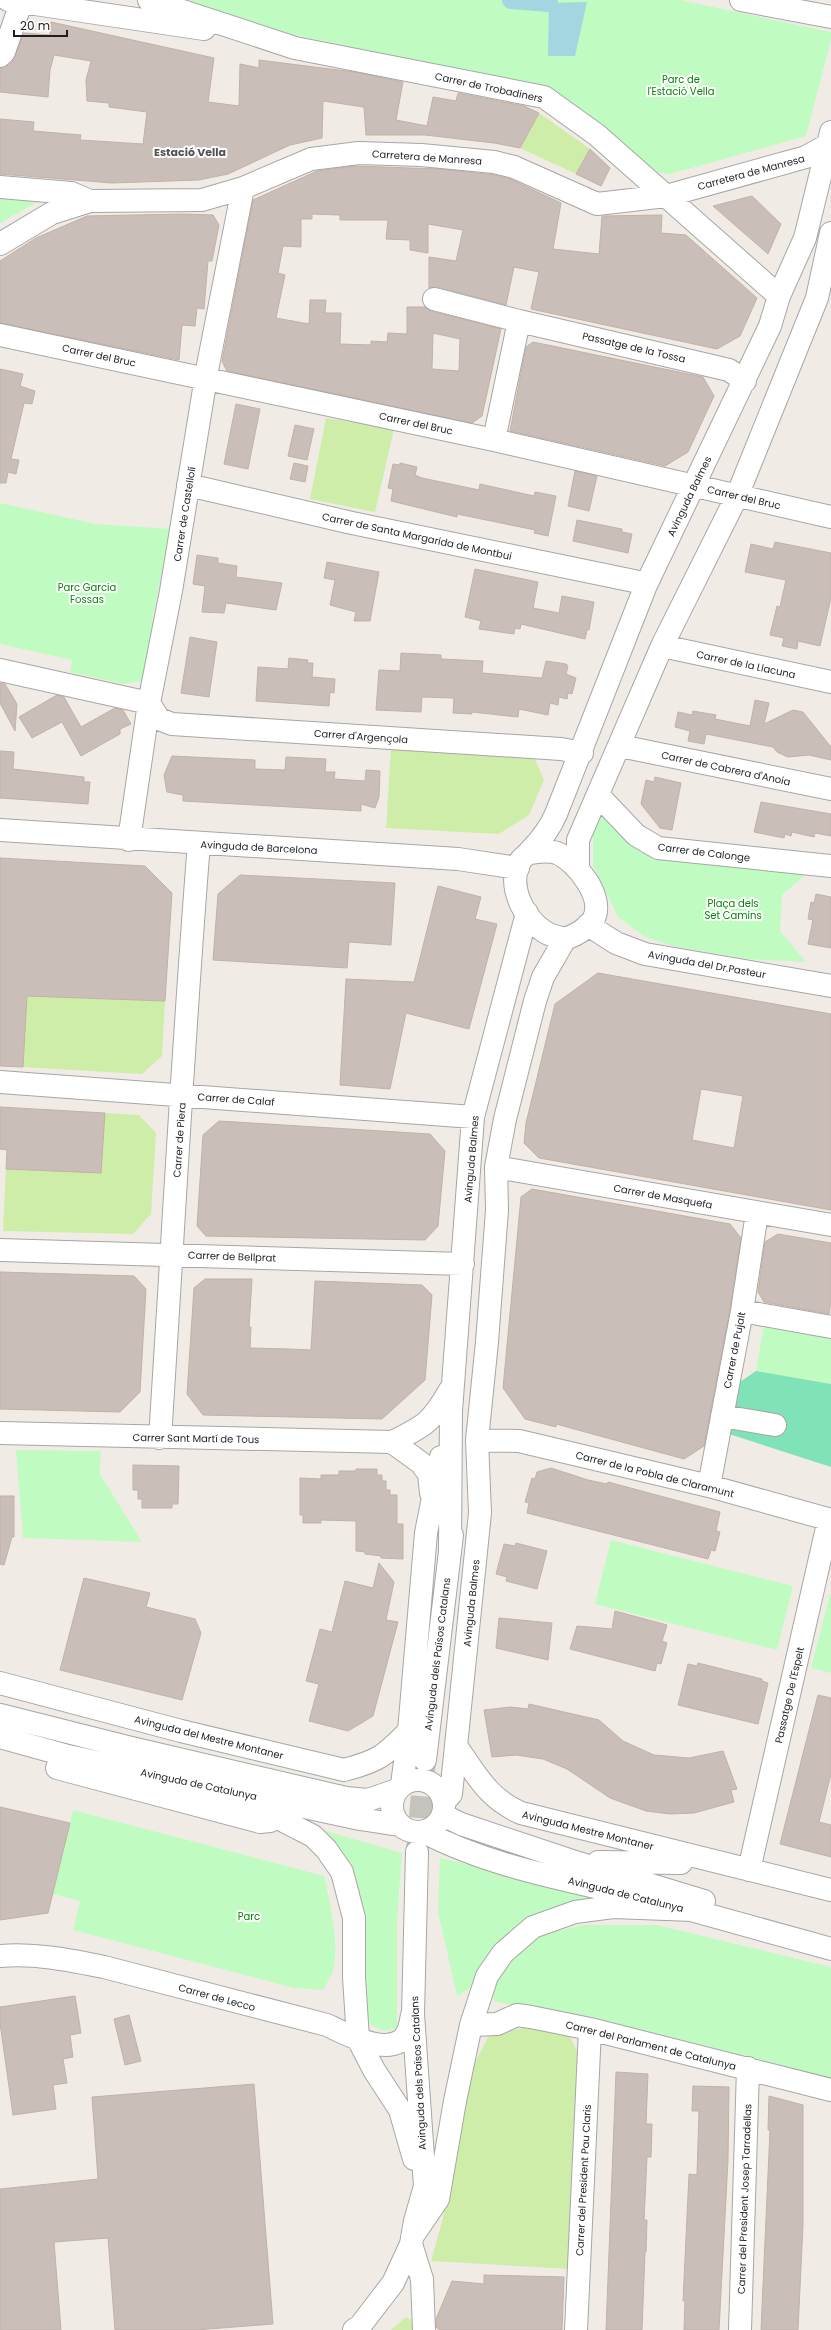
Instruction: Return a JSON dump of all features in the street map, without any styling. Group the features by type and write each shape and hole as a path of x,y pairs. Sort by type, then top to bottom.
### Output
{"street":[{"name":"Carrer de Trobadiners","path":"149,0 295,48 544,97 597,135 779,296"},
{"path":"741,0 831,17"},
{"name":"Carrer de Trobadiners","path":"17,1 207,30 229,27"},
{"path":"0,56 4,52 17,1"},
{"name":"Carretera de Manresa","path":"0,244 52,213 90,201 202,200 243,188 311,159 359,153 421,155 494,162 514,167 597,204 666,196 806,157 829,142"},
{"name":"Avinguda Balmes","path":"524,860 550,827 582,753 646,585 695,486 770,326 779,296 805,238 829,142"},
{"path":"0,187 71,193 90,201"},
{"name":"Carrer de Castellolí","path":"129,840 149,703 171,591 206,379 243,188"},
{"path":"578,868 578,840 662,646 737,496 824,298 831,233"},
{"path":"779,296 824,298"},
{"name":"Passatge de la Tossa","path":"434,299 519,321 729,370 745,381"},
{"path":"494,440 519,321"},
{"name":"Carrer del Bruc","path":"0,335 494,440 831,517"},
{"name":"Carrer de Santa Margarida de Montbui","path":"188,485 352,522 634,581 646,585"},
{"name":"Carrer de la Llacuna","path":"662,646 831,682"},
{"path":"0,670 149,703"},
{"name":"Carrer d'Argençola","path":"149,703 159,719 172,724 560,749 582,753"},
{"name":"Carrer de Cabrera d'Anoia","path":"620,746 831,790"},
{"name":"Carrer de Calonge","path":"598,795 636,835 658,848 831,866"},
{"name":"Avinguda de Barcelona","path":"0,830 129,840 458,859 524,860"},
{"name":"Carrer de Piera","path":"160,1438 188,978 199,843"},
{"path":"544,851 556,853 578,868 594,896 595,913 588,925 581,932 565,939 544,931 527,913 520,902 516,887 524,860 544,851"},
{"name":"Avinguda Balmes","path":"450,1549 451,1411 473,1117 527,913"},
{"name":"Avinguda del Dr.Pasteur","path":"588,925 616,943 645,954 831,986"},
{"name":"Avinguda Balmes","path":"450,1549 479,1402 487,1342 497,1210 496,1167 505,1119 543,977 565,939"},
{"path":"473,1117 494,1093 516,1076"},
{"name":"Carrer de Calaf","path":"0,1082 182,1096 333,1105 473,1117"},
{"name":"Carrer de Masquefa","path":"496,1167 831,1226"},
{"name":"Carrer de Pujalt","path":"708,1486 742,1311 757,1213"},
{"name":"Carrer de Bellprat","path":"0,1250 172,1254 463,1264"},
{"path":"742,1311 831,1327"},
{"path":"432,1501 429,1474 421,1463 392,1442 419,1429 437,1414 454,1382"},
{"name":"Avinguda Balmes","path":"444,1809 451,1794 480,1513 477,1440 479,1402"},
{"name":"Avinguda Balmes","path":"400,1788 409,1731 426,1533 451,1411"},
{"path":"722,1416 775,1425"},
{"name":"Carrer Sant Martí de Tous","path":"0,1433 160,1438 392,1442"},
{"name":"Carrer de la Pobla de Claramunt","path":"477,1440 519,1441 708,1486 830,1519"},
{"name":"Passatge De l'Espelt","path":"749,1870 830,1519"},
{"name":"Avinguda dels Països Catalans","path":"425,1760 450,1549"},
{"name":"Avinguda del Mestre Montaner","path":"0,1683 222,1741 344,1770 369,1764 385,1755 409,1731"},
{"name":"Avinguda de Catalunya","path":"0,1715 131,1748 346,1798 368,1800 400,1788"},
{"name":"Avinguda de Catalunya","path":"0,1737 68,1756 360,1819 399,1825"},
{"path":"222,1741 284,1784"},
{"name":"Avinguda Mestre Montaner","path":"456,1746 490,1793 503,1805 521,1813 831,1890"},
{"path":"0,1753 260,1822 285,1821"},
{"path":"413,1780 431,1783 440,1791 444,1809 438,1824 424,1832 410,1832 399,1825 392,1814 392,1807 400,1788 413,1780"},
{"path":"221,1789 313,1836 333,1859 347,1886 354,1918 354,1977 358,2039 374,2070 400,2110 416,2166 425,2186"},
{"name":"Avinguda de Catalunya","path":"444,1809 461,1824 572,1861 758,1917 831,1935"},
{"name":"Avinguda de Catalunya","path":"424,1832 447,1844 498,1863 693,1910 831,1949"},
{"name":"Avinguda dels Països Catalans","path":"354,2330 360,2326 393,2283 412,2241 415,2221 425,2186 413,2014 416,1852"},
{"name":"Avinguda Mestre Montaner","path":"572,1861 724,1863"},
{"path":"412,2241 438,2199 455,2101 471,2025 487,1976 503,1953 533,1927 575,1912 613,1907 693,1910"},
{"name":"Carrer de Lecco","path":"0,1956 18,1954 70,1960 104,1967 328,2025 358,2039 374,2044 394,2044 407,2034 413,2014"},
{"name":"Carrer del Parlament de Catalunya","path":"471,2025 497,2024 517,2016 590,2029 831,2090"},
{"name":"Carrer del President Pau Claris","path":"576,2330 590,2029"},
{"name":"Carrer del President Josep Tarradellas","path":"740,2330 748,2068"},
{"name":"Avinguda dels Països Catalans","path":"412,2241 422,2279 424,2330"}],"green space":[{"name":"Parc de l'Estació Vella","path":"186,0 680,0 831,32 831,40 806,136 670,174 653,172 550,88 275,31"},
{"path":"539,113 590,149 576,174 520,148"},
{"path":"0,194 39,201 0,223"},
{"path":"326,418 394,429 375,512 310,499"},
{"name":"Parc Garcia Fossas","path":"0,503 96,524 171,529 153,615 151,644 142,681 124,684 70,672 72,660 0,644"},
{"path":"391,749 534,757 544,780 529,815 499,834 386,828"},
{"name":"Plaça dels Set Camins","path":"600,816 607,818 621,831 810,871 782,895 780,931 806,962 746,959 673,946 645,937 618,917 593,866 593,836"},
{"path":"27,996 165,1001 162,1056 142,1074 23,1067"},
{"path":"105,1113 139,1115 156,1133 151,1214 133,1234 3,1231 6,1169 101,1173"},
{"path":"767,1306 831,1317 831,1384 756,1371"},
{"path":"756,1371 831,1384 831,1467 729,1434 737,1384"},
{"path":"16,1450 101,1451 100,1474 142,1542 23,1538"},
{"path":"611,1540 793,1586 777,1650 595,1604"},
{"path":"831,1594 831,1673 811,1668"},
{"name":"Parc","path":"73,1810 324,1876 335,1936 335,1961 333,1971 323,1990 294,1988 73,1930 80,1901 53,1894"},
{"path":"316,1828 402,1853 397,1920 397,2027 392,2029 384,2030 376,2028 365,2019 363,1926"},
{"path":"440,1858 588,1892 591,1898 569,1903 506,1936 469,1989 457,1996 438,1912"},
{"path":"584,1925 657,1925 831,1967 831,2079 494,2001 493,1985 512,1959 541,1934"},
{"path":"543,2027 569,2034 578,2054 570,2269 431,2261 443,2218 454,2149 473,2067 488,2037 523,2028"},
{"path":"406,2317 414,2322 417,2330 391,2330"}],"water":[{"path":"587,2 575,56 548,56 549,3"}],"building":[{"path":"51,22 214,58 208,102 239,106 240,64 259,68 259,60 354,72 403,82 396,120 427,126 433,97 456,101 458,93 524,106 539,113 520,148 494,143 425,135 366,135 364,107 323,101 322,138 290,145 228,174 199,180 112,183 0,174 0,119 34,122 33,131 81,135 80,140 143,144 147,112 109,107 109,103 87,101 86,80 91,61 54,55 50,70 48,97 0,92 0,68 9,65 13,61 24,33 50,35"},
{"path":"590,149 610,168 601,186 576,174"},
{"path":"354,166 440,169 495,175 510,179 561,203 553,249 599,254 602,216 662,215 661,233 686,235 757,298 740,336 717,349 531,309 539,272 514,267 506,305 437,287 429,288 429,257 456,261 463,230 428,224 428,253 410,250 410,240 386,239 388,220 340,220 340,215 312,214 312,219 301,219 301,247 283,246 278,273 285,275 276,318 309,324 310,300 326,300 325,313 341,313 340,344 371,345 371,341 387,342 388,333 407,334 407,307 425,307 431,311 501,329 482,416 472,423 227,371 222,361 253,200 317,171","holes":["433,333 460,339 459,371 432,369"]},
{"path":"752,196 781,224 768,254 713,206"},
{"path":"182,214 213,215 219,225 212,261 208,261 204,309 197,308 195,326 182,325 179,360 0,323 0,261 36,238 87,216"},
{"path":"533,342 703,377 714,396 688,452 665,466 510,431 526,347"},
{"path":"0,369 23,374 20,386 35,391 32,404 24,403 11,459 19,460 16,474 8,472 6,483 0,483"},
{"path":"236,404 260,409 248,469 224,464"},
{"path":"295,425 314,429 307,460 288,456"},
{"path":"294,463 308,466 305,482 290,479"},
{"path":"400,463 417,467 415,475 422,478 479,490 480,484 534,496 535,492 556,496 548,536 534,533 535,530 457,514 457,517 391,501 393,489 388,488 393,464 400,465"},
{"path":"575,471 597,476 589,511 568,506"},
{"path":"577,520 622,529 622,532 632,534 628,553 573,541"},
{"path":"775,542 831,553 831,598 820,646 798,641 797,649 782,646 784,638 770,635 777,606 780,607 786,580 745,572 751,544 773,549"},
{"path":"197,555 218,558 218,563 237,566 236,577 282,583 276,610 226,603 224,613 202,612 205,586 193,584"},
{"path":"327,562 379,572 370,621 354,621 356,612 330,605 335,580 324,578"},
{"path":"475,569 538,582 533,608 559,613 562,596 594,602 589,630 587,630 585,639 521,624 520,629 515,628 514,634 479,629 481,621 465,617"},
{"path":"190,637 217,642 209,697 181,693"},
{"path":"401,653 441,655 441,659 483,661 482,673 542,678 546,661 566,664 568,666 566,674 576,678 572,694 568,693 567,699 559,697 558,705 550,703 548,715 519,709 518,717 472,712 472,714 453,713 454,698 422,697 421,712 376,710 379,670 400,671"},
{"path":"289,658 308,660 307,663 313,663 312,677 335,679 334,693 330,692 329,706 256,701 258,667 288,669"},
{"path":"0,683 5,684 17,704 15,731 0,703"},
{"path":"57,695 64,697 81,727 115,708 123,710 131,724 120,729 120,734 81,756 62,722 32,738 19,717"},
{"path":"755,700 769,703 764,724 793,710 803,712 831,747 831,760 809,755 788,757 777,752 773,747 706,734 704,744 688,741 690,731 675,727 678,712 692,715 693,711 716,715 715,719 750,726"},
{"path":"0,751 14,752 13,769 84,777 84,782 90,782 88,804 0,798"},
{"path":"172,756 255,760 255,769 285,770 286,757 326,759 325,772 335,772 334,779 365,781 366,770 380,771 379,797 375,808 361,804 361,811 183,801 183,795 167,792 164,775"},
{"path":"655,777 681,783 672,830 660,828 641,804 646,780 654,782"},
{"path":"761,802 831,814 831,836 815,833 814,837 792,832 791,836 785,834 784,838 754,832"},
{"path":"0,858 145,866 172,893 165,1001 27,996 23,1067 0,1066"},
{"path":"240,875 395,883 391,945 349,942 347,968 213,960 218,894"},
{"path":"438,886 481,897 475,919 497,924 469,1029 406,1013 390,1089 340,1085 346,979 414,982"},
{"path":"816,894 831,897 831,948 808,944 813,920 808,919 811,902 814,903"},
{"path":"598,973 831,1014 831,1210 539,1158 524,1143 526,1123 555,1004","holes":["701,1089 743,1096 734,1148 692,1140"]},
{"path":"0,1107 105,1113 101,1173 6,1169 7,1150 0,1149"},
{"path":"219,1121 430,1134 445,1151 438,1226 425,1240 206,1236 197,1226 203,1135"},
{"path":"532,1189 730,1224 741,1238 730,1309 704,1446 684,1459 556,1424 556,1427 525,1419 503,1388 521,1197"},
{"path":"778,1234 831,1243 831,1302 829,1314 764,1302 758,1292 765,1242"},
{"path":"0,1272 134,1276 146,1289 140,1392 120,1412 0,1409"},
{"path":"205,1279 252,1279 249,1327 251,1327 250,1348 311,1350 315,1281 422,1285 432,1295 425,1380 382,1419 203,1415 187,1394 194,1288"},
{"path":"133,1465 179,1466 178,1504 172,1504 172,1508 142,1508 142,1499 138,1499 138,1490 133,1490"},
{"path":"551,1468 588,1480 607,1484 608,1482 720,1512 716,1531 720,1532 715,1551 711,1550 708,1559 527,1513 529,1503 525,1502 532,1478 535,1479 537,1472"},
{"path":"356,1469 377,1469 377,1475 382,1475 382,1481 386,1481 386,1490 390,1490 390,1495 397,1495 397,1524 403,1524 403,1559 381,1558 381,1556 356,1551 356,1521 321,1520 321,1523 303,1523 303,1515 300,1515 300,1478 321,1479 321,1475 339,1475 339,1471 356,1471"},
{"path":"0,1496 14,1496 14,1537 12,1537 4,1565 0,1564"},
{"path":"516,1543 547,1551 537,1589 506,1581 507,1577 496,1574 504,1544 515,1546"},
{"path":"379,1563 394,1582 386,1620 398,1622 373,1716 348,1731 309,1721 319,1684 306,1681 320,1629 332,1632 345,1581 373,1588"},
{"path":"84,1578 150,1593 146,1607 195,1619 201,1633 182,1700 60,1670"},
{"path":"615,1611 667,1625 662,1641 667,1643 661,1664 657,1663 655,1671 570,1649 577,1626 612,1629"},
{"path":"499,1618 552,1623 548,1660 496,1648"},
{"path":"698,1663 762,1679 762,1681 768,1683 758,1724 678,1705 688,1664 697,1666"},
{"path":"818,1695 831,1698 831,1774 819,1822 831,1825 831,1857 780,1844"},
{"path":"529,1704 599,1720 623,1741 654,1755 689,1758 723,1751 737,1789 731,1790 734,1802 694,1813 670,1814 646,1811 610,1798 567,1769 543,1759 516,1755 492,1757 484,1710 511,1707 528,1709"},
{"path":"0,1807 70,1823 48,1913 0,1920"},
{"path":"75,1996 81,2033 70,2035 73,2057 63,2059 67,2083 53,2085 56,2109 13,2115 0,2023 0,2007"},
{"path":"129,2015 141,2061 125,2065 114,2019"},
{"path":"616,2072 648,2074 646,2124 652,2124 651,2157 647,2157 644,2220 647,2220 642,2330 606,2330"},
{"path":"254,2084 273,2324 196,2330 115,2330 108,2238 54,2242 61,2330 0,2330 0,2189 98,2179 92,2097"},
{"path":"693,2086 729,2087 728,2160 719,2330 684,2330 685,2301 683,2301 689,2174 697,2175 699,2111 692,2111"},
{"path":"769,2096 803,2105 803,2225 798,2330 761,2330 770,2130 768,2130"},
{"path":"484,2275 564,2277 562,2330 440,2330 436,2327 436,2319 452,2281 484,2284"}],"waterway":[{"path":"511,0 549,3"}],"tunnel":[{"path":"417,1851 425,1760"}],"district":[{"name":"Estació Vella","path":"190,152"}]}
